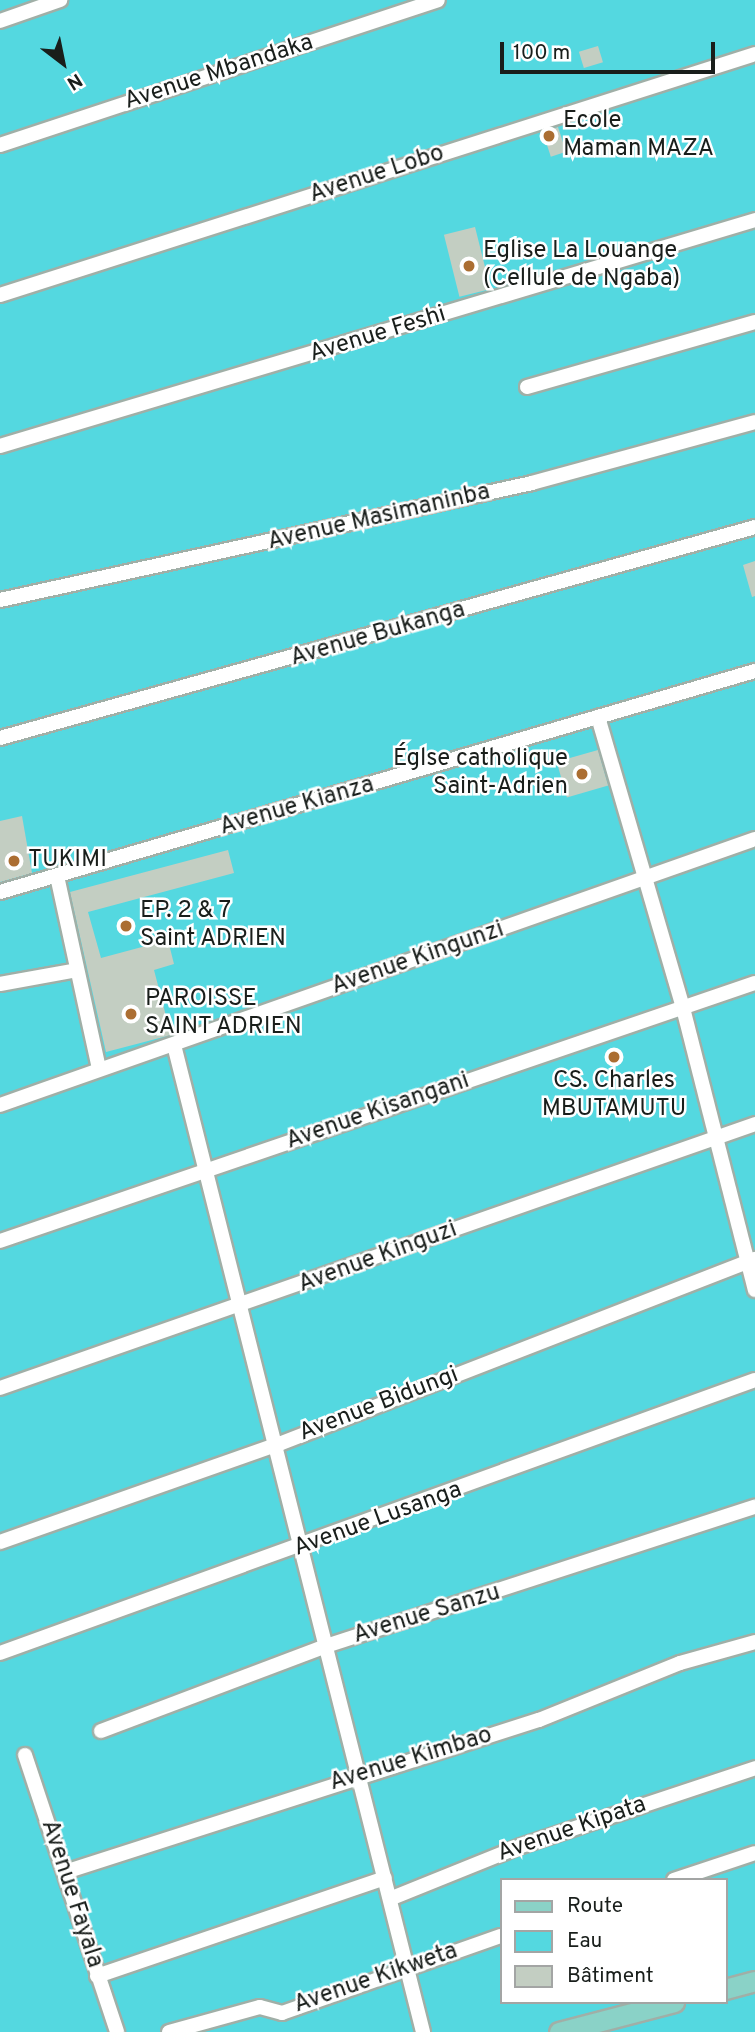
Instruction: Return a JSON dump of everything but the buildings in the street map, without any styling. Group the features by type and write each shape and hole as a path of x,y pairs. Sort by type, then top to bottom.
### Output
{"main road":[{"path":"727,1988 755,1981"},
{"path":"559,2032 666,2004"}],"street":[{"path":"0,21 60,0"},
{"name":"Avenue Mbandaka","path":"0,145 438,0"},
{"name":"Avenue Lobo","path":"0,295 755,54"},
{"name":"Avenue Feshi","path":"0,446 755,220"},
{"path":"527,387 755,322"},
{"name":"Avenue Masimaninba","path":"0,600 532,483 755,422"},
{"name":"Avenue Bukanga","path":"0,738 755,527"},
{"name":"Avenue Kianza","path":"0,892 755,671"},
{"path":"598,716 718,1135 752,1260 755,1290"},
{"name":"Avenue Kingunzi","path":"0,1105 755,839"},
{"path":"57,876 99,1069"},
{"path":"0,984 77,970"},
{"name":"Avenue Kisangani","path":"0,1241 755,983"},
{"path":"174,1045 279,1444 302,1548 409,1966 423,2032"},
{"name":"Avenue Kinguzi","path":"0,1388 243,1306 718,1135 755,1125"},
{"name":"Avenue Bidungi","path":"0,1542 279,1444 752,1260"},
{"name":"Avenue Lusanga","path":"0,1653 302,1548 755,1380"},
{"name":"Avenue Sanzu","path":"102,1731 327,1646 755,1507"},
{"name":"Avenue Kimbao","path":"65,1872 359,1775 539,1720 680,1663 755,1642"},
{"name":"Avenue Fayala","path":"25,1755 117,2032"},
{"name":"Avenue Kipata","path":"391,1898 521,1846 755,1768"},
{"path":"680,1878 755,1853"},
{"path":"97,1976 385,1878"},
{"name":"Avenue Kikweta","path":"169,2032 260,2007 282,2012 500,1936"}],"water":[{"path":"0,0 755,0 755,2032 0,2032"}],"place":[{"name":"Ecole Maman MAZA","path":"549,136"},
{"name":"Eglise La Louange (Cellule de Ngaba)","path":"469,266"},
{"name":"Églse catholique Saint-Adrien","path":"582,774"},
{"name":"TUKIMI","path":"14,861"},
{"name":"EP. 2 & 7 Saint ADRIEN","path":"126,926"},
{"name":"PAROISSE SAINT ADRIEN","path":"131,1014"},
{"name":"CS. Charles MBUTAMUTU","path":"614,1057"}]}
